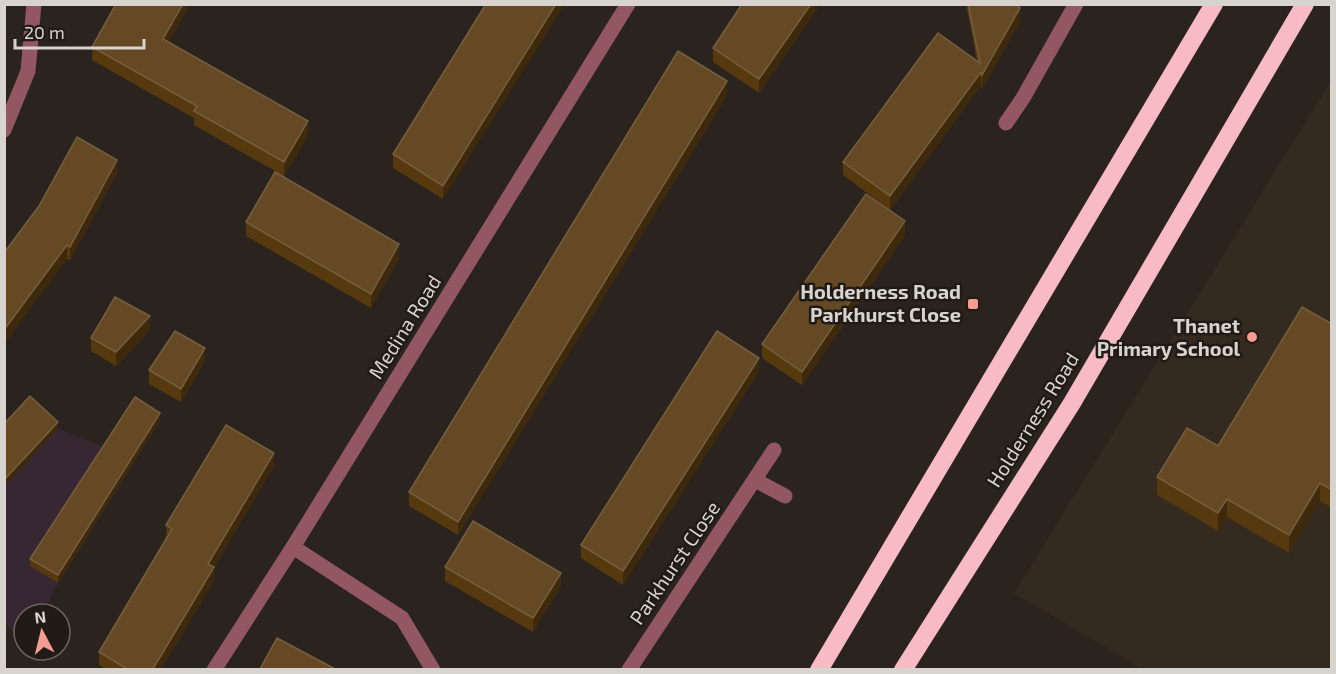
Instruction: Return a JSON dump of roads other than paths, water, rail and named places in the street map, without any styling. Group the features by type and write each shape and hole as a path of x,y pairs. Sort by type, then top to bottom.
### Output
{"highway":[{"path":"819,669 1214,4"},
{"name":"Holderness Road","path":"903,669 1072,403 1305,4"}],"street":[{"path":"4,130 28,71 34,4"},
{"name":"Medina Road","path":"214,669 293,547 628,4"},
{"path":"1006,123 1023,98 1076,4"},
{"name":"Parkhurst Close","path":"629,669 774,450"},
{"path":"755,480 785,496"},
{"path":"293,547 402,618 433,669"}],"place":[{"name":"Holderness Road Parkhurst Close","path":"973,304"},
{"name":"Thanet Primary School","path":"1252,337"}]}
